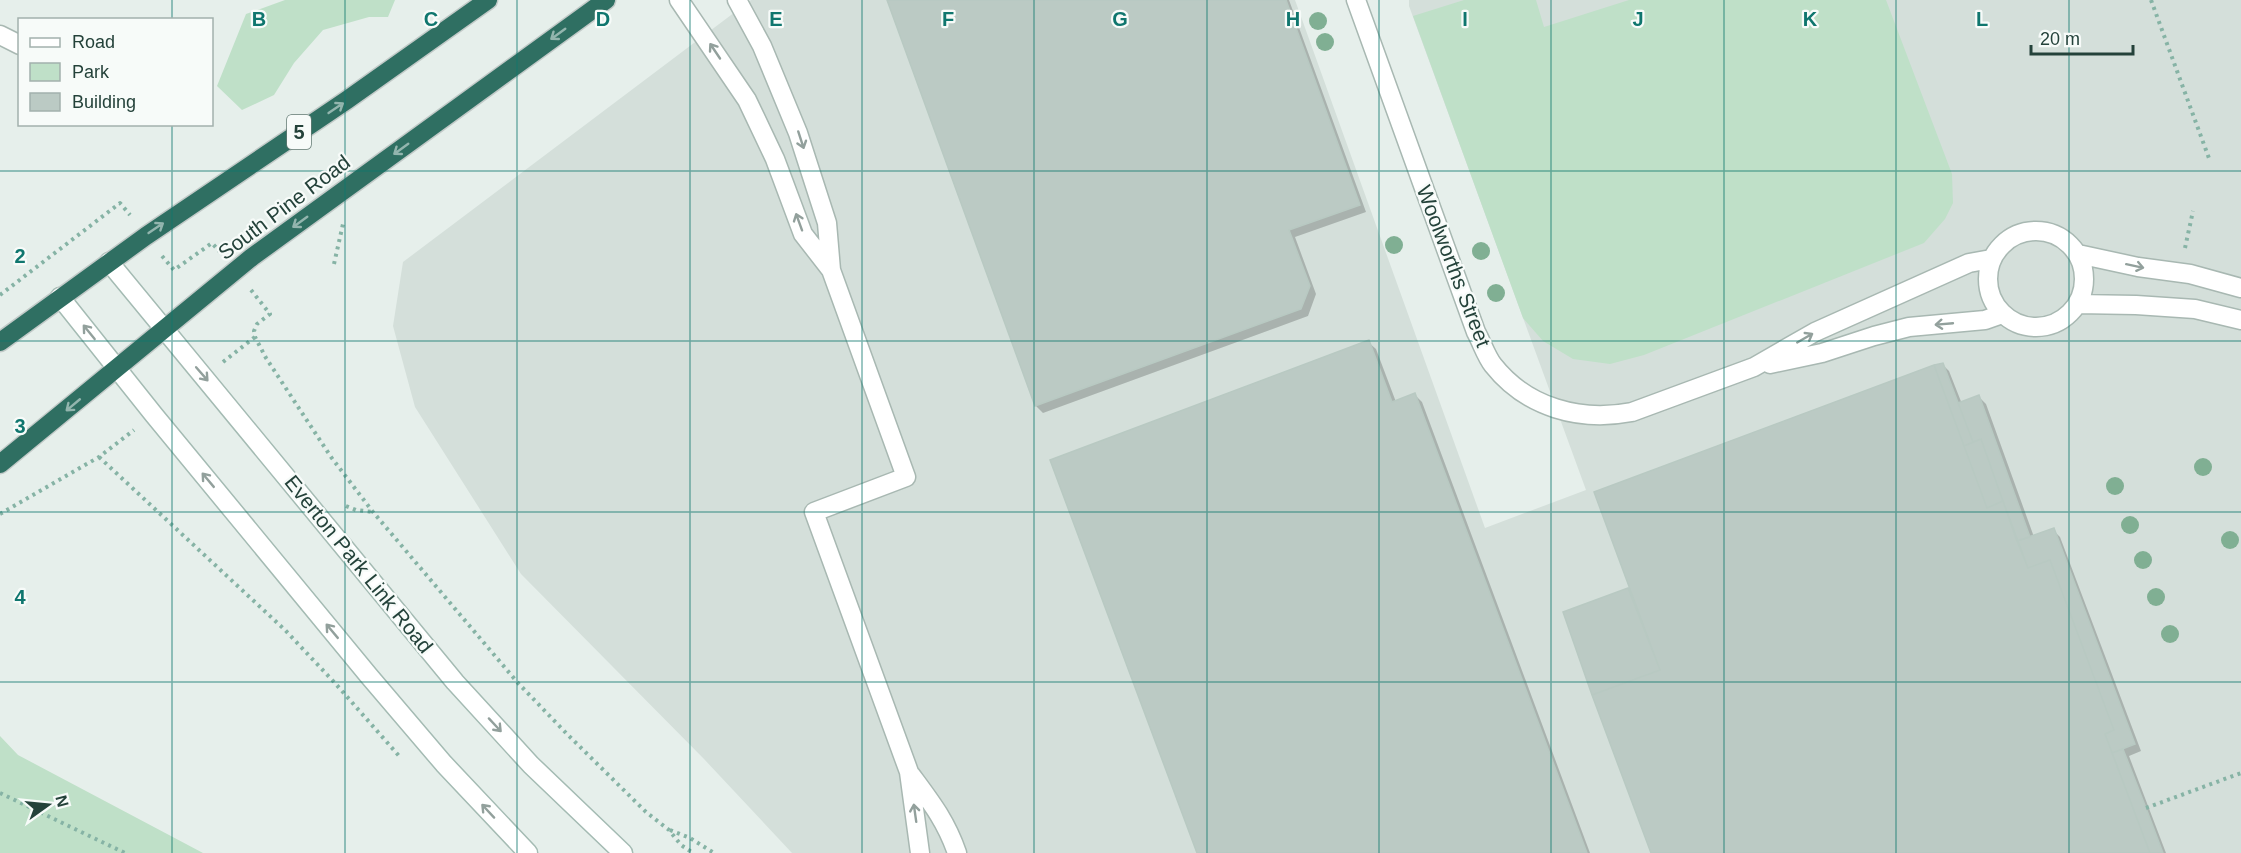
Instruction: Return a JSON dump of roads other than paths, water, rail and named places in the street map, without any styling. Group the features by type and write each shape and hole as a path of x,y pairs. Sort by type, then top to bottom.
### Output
{"highway":[{"name":"5","path":"0,342 109,262 347,100 488,0"},
{"name":"South Pine Road","path":"0,464 252,257 606,0"}],"street":[{"path":"679,0 747,100 775,159 803,234 831,270"},
{"path":"737,0 762,46 798,133 827,223 831,270 906,477 814,512 909,772 920,853"},
{"name":"Woolworths Street","path":"1356,0 1476,332 1492,364 1513,386 1535,401 1552,408 1593,416 1615,415 1654,404 1754,367 1822,353 1909,327 1985,320 2002,314"},
{"path":"0,35 18,44"},
{"path":"2026,231 2055,234 2067,242 2078,254 2083,266 2083,292 2077,304 2060,322 2046,327 2031,328 2017,324 2002,314 1993,302 1988,288 1987,274 1991,260 2001,245 2012,236 2026,231"},
{"path":"2078,254 2138,267 2190,274 2241,288"},
{"name":"Woolworths Street","path":"1754,367 1815,332 1969,263 1991,260"},
{"name":"Everton Park Link Road","path":"109,262 455,681 531,765 623,853"},
{"path":"60,297 369,676 444,764 528,853"},
{"path":"2077,304 2195,309 2241,320"},
{"path":"909,772 941,815 957,853"}]}
